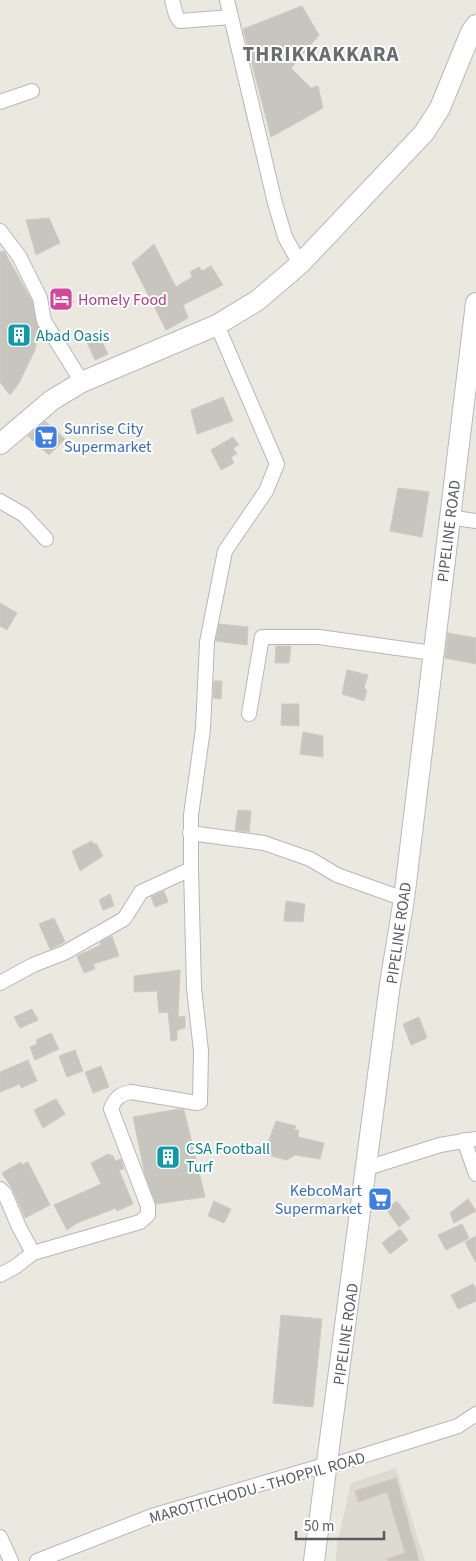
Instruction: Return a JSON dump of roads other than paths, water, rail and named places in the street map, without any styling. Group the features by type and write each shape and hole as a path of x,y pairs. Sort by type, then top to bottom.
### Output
{"street":[{"path":"172,0 176,16 180,21 231,17"},
{"path":"226,0 275,202 285,237 300,264"},
{"path":"1,442 52,400 82,382 217,325 258,300 300,264 413,146 434,120 471,32 476,25"},
{"path":"0,102 32,91"},
{"path":"0,231 19,256 40,298 44,321 82,382"},
{"name":"PIPELINE ROAD","path":"314,1561 390,984 404,899 476,303"},
{"path":"0,1275 15,1267 33,1253 140,1222 148,1215 148,1206 112,1109 114,1100 122,1094 130,1092 200,1102 201,1051 194,988 190,833 203,728 207,642 225,551 266,491 278,464 217,325"},
{"path":"0,501 24,514 46,539"},
{"path":"450,517 476,521"},
{"path":"249,714 262,637 319,637 433,653"},
{"path":"190,833 264,843 310,859 337,875 404,899"},
{"path":"0,983 33,965 64,953 124,919 140,892 191,870"},
{"path":"367,1168 440,1145 470,1140 476,1174"},
{"path":"0,1189 33,1253"},
{"name":"MAROTTICHODU - THOPPIL ROAD","path":"38,1561 152,1516 318,1467 327,1468 458,1426 476,1414"},
{"path":"0,1537 11,1561"}],"place":[{"name":"Homely Food","path":"61,299"},
{"name":"Abad Oasis","path":"19,335"},
{"name":"Sunrise City Supermarket","path":"46,437"},
{"name":"CSA Football Turf","path":"168,1157"},
{"name":"KebcoMart Supermarket","path":"380,1199"}],"district":[{"name":"THRIKKAKKARA","path":"321,54"}]}
